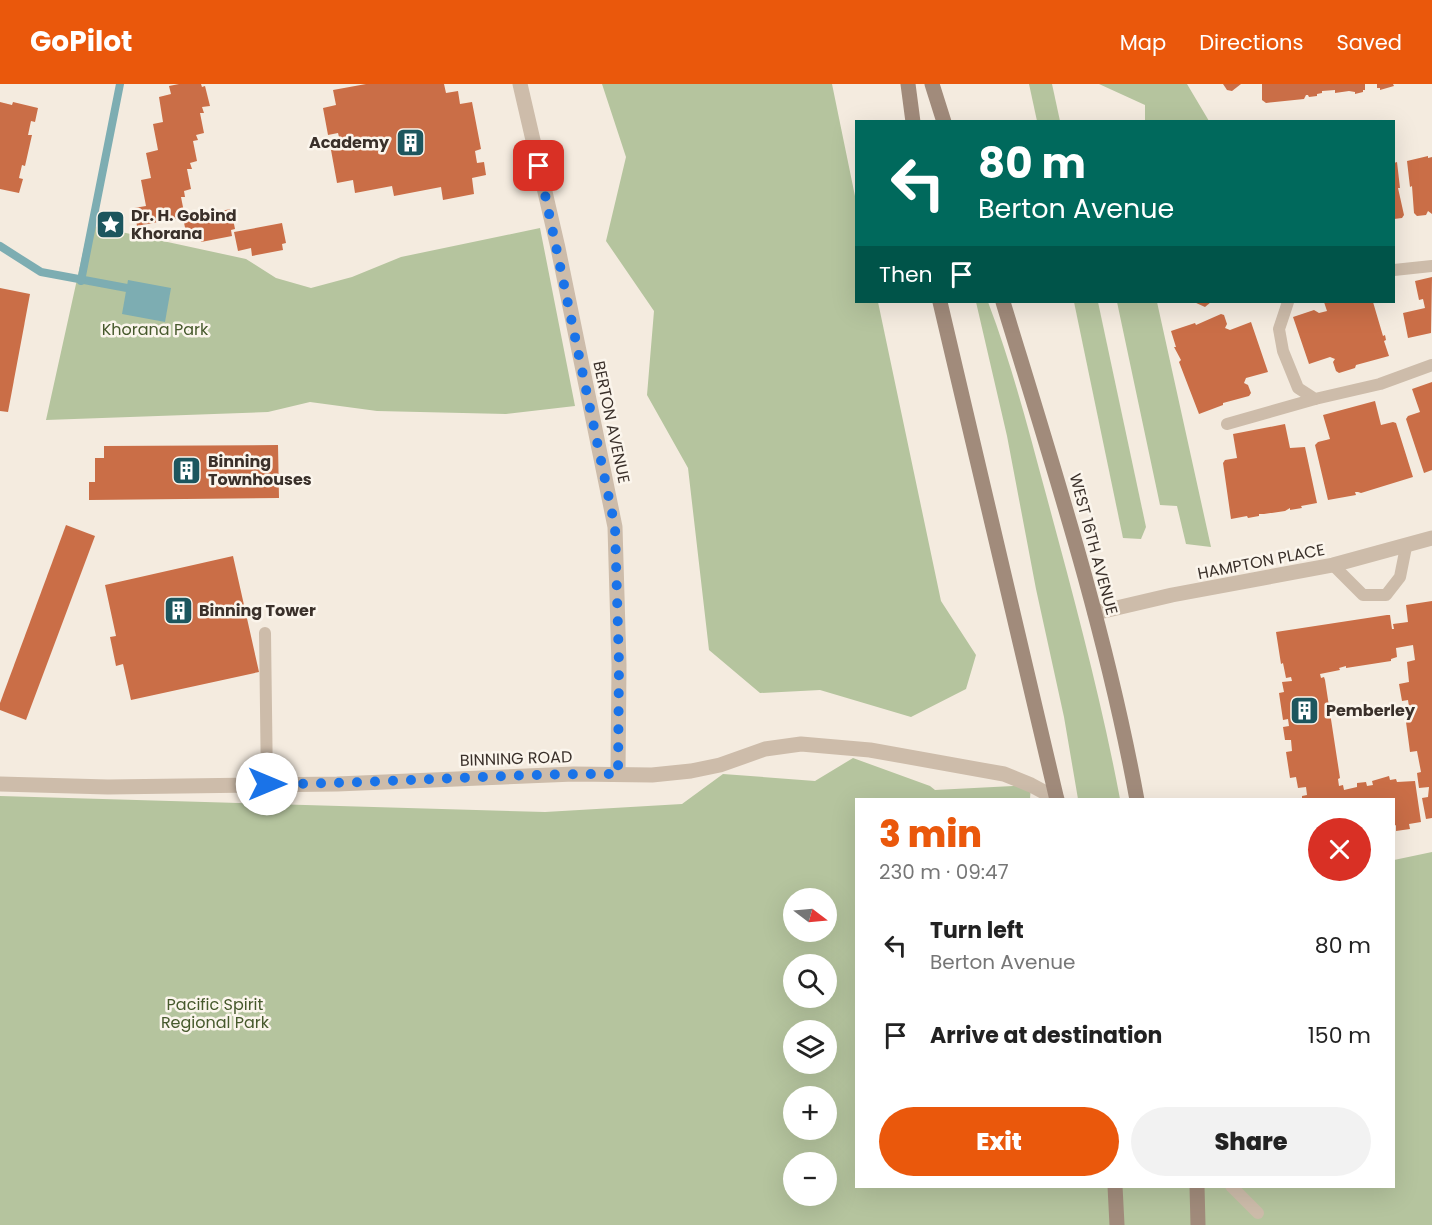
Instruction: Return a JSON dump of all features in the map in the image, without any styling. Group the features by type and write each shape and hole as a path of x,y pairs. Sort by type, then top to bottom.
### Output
{"main road":[{"path":"908,84 913,120"},
{"path":"932,84 943,120"},
{"path":"940,303 1057,798"},
{"name":"WEST 16TH AVENUE","path":"1003,303 1054,467 1095,613 1137,798"},
{"path":"1115,1188 1117,1225"},
{"path":"1197,1188 1198,1225"}],"street":[{"name":"BERTON AVENUE","path":"520,84 558,248 615,527 619,664 618,774"},
{"name":"HAMPTON PLACE","path":"1095,613 1172,595 1333,565 1406,547 1432,538"},
{"name":"BINNING ROAD","path":"0,784 108,787 337,784 574,774 652,774 691,771 720,765 765,749 801,744 870,750 1004,774 1055,798"}],"lane":[{"path":"1395,270 1432,266"},
{"path":"1288,303 1278,329 1283,351 1298,388 1315,399"},
{"path":"1227,424 1315,399 1380,384 1432,365"},
{"path":"1333,565 1363,595 1386,596 1400,578 1406,547"},
{"path":"265,633 267,784"},
{"path":"1233,1188 1258,1213"}],"green space":[{"path":"602,84 832,84 855,196 855,303 878,303 941,601 976,655 966,689 911,717 820,690 760,693 709,650 688,468 647,395 654,311 606,241 626,157"},
{"path":"1029,84 1052,84 1060,120 1037,120"},
{"path":"1099,84 1187,84 1208,120 1145,120 1145,105"},
{"name":"Khorana Park","path":"89,225 246,259 276,278 311,288 352,277 401,257 540,228 575,406 506,414 377,411 310,402 268,412 46,420"},
{"path":"976,303 988,303 1020,399 1086,648 1120,798 1078,798 1064,717 1036,589 1007,436"},
{"path":"1074,303 1098,303 1146,527 1141,539 1123,538"},
{"path":"1117,303 1157,303 1211,547 1186,544 1177,506 1160,505"},
{"name":"Pacific Spirit Regional Park","path":"853,758 930,786 935,790 1031,785 1030,798 855,798 855,1188 1395,1188 1395,860 1432,852 1432,1225 0,1225 0,796 545,812 682,804 723,774 815,781"}],"water":[{"path":"128,280 171,288 165,322 122,314"}],"building":[{"path":"179,84 205,86 210,106 202,107 204,113 200,113 204,133 196,135 198,140 193,141 197,161 190,163 192,169 187,169 191,189 184,191 185,197 181,197 185,217 137,226 134,208 146,206 141,180 151,178 146,153 158,150 153,124 163,122 159,97 171,94 169,86"},
{"name":"Academy","path":"366,84 444,84 446,93 458,91 460,104 472,102 481,149 475,151 477,163 484,162 486,175 472,178 474,194 443,200 441,187 394,196 392,186 355,193 353,180 337,183 331,150 342,148 338,133 328,135 323,108 336,105 333,90"},
{"path":"1223,84 1241,84 1232,91 1227,90"},
{"path":"1262,84 1365,84 1365,90 1355,94 1349,91 1335,93 1335,90 1322,91 1317,96 1306,95 1304,99 1266,103 1262,100"},
{"path":"1377,84 1393,84 1394,86 1380,90"},
{"path":"0,102 12,105 13,102 38,108 35,122 31,121 28,135 32,135 25,166 22,165 19,178 23,179 19,193 0,189"},
{"path":"1428,156 1428,158 1432,157 1432,214 1428,211 1426,215 1417,216 1414,213 1407,161"},
{"path":"1397,162 1400,188 1398,188 1404,215 1402,218 1395,219 1395,163"},
{"path":"231,209 235,229 231,230 232,236 201,242 199,234 187,237 183,218"},
{"path":"282,223 286,243 282,244 283,250 252,256 251,248 238,251 234,232"},
{"path":"1432,277 1431,333 1408,338 1403,313 1425,308 1423,299 1419,300 1415,281"},
{"path":"0,288 30,294 8,412 0,411"},
{"path":"1196,303 1210,303 1205,307"},
{"path":"1324,303 1373,303 1383,336 1385,335 1386,340 1384,341 1389,356 1356,365 1355,368 1339,373 1333,362 1335,359 1330,357 1309,364 1293,317 1314,310 1319,313 1327,311"},
{"path":"1221,314 1224,315 1227,324 1225,328 1230,330 1251,322 1268,372 1246,378 1244,383 1248,385 1251,393 1249,396 1223,403 1223,405 1199,414 1179,362 1181,360 1174,347 1176,347 1171,331 1195,323 1196,325"},
{"path":"1432,382 1432,470 1424,473 1406,419 1420,412 1412,389"},
{"path":"1375,401 1381,425 1396,423 1413,477 1361,493 1355,492 1356,495 1328,500 1315,445 1330,439 1323,415"},
{"path":"1285,424 1290,448 1305,447 1317,503 1301,506 1302,508 1259,514 1259,516 1231,519 1223,463 1225,460 1237,458 1233,434"},
{"name":"Binning Townhouses","path":"278,445 279,498 89,500 89,482 95,482 95,458 104,458 104,446"},
{"path":"66,525 95,536 26,720 0,710 0,703"},
{"name":"Binning Tower","path":"233,556 259,672 131,700 123,664 116,666 110,637 116,636 105,585"},
{"name":"Pemberley","path":"1432,601 1432,818 1426,819 1422,798 1428,797 1429,787 1419,788 1417,773 1421,772 1417,751 1410,752 1406,722 1411,721 1408,700 1402,701 1399,684 1409,682 1407,662 1415,660 1413,645 1396,648 1397,657 1391,661 1346,668 1346,666 1339,668 1340,670 1320,674 1325,680 1340,778 1338,779 1339,786 1343,785 1344,790 1357,787 1357,783 1366,782 1367,786 1373,785 1372,781 1389,776 1390,780 1396,779 1397,782 1415,781 1421,822 1409,824 1410,829 1396,831 1395,798 1302,798 1307,795 1306,787 1298,788 1296,777 1290,778 1286,752 1292,751 1291,740 1285,740 1283,727 1289,726 1288,719 1283,720 1279,693 1284,692 1282,682 1292,681 1291,677 1286,678 1283,663 1281,664 1276,632 1387,615 1390,615 1392,629 1394,629 1393,624 1408,622 1406,605"}],"waterway":[{"path":"81,281 120,84"},
{"path":"0,246 41,272 127,288"}],"place":[{"name":"Academy","path":"410,142"},
{"name":"Dr. H. Gobind Khorana","path":"110,224"},
{"name":"Binning Townhouses","path":"187,470"},
{"name":"Binning Tower","path":"178,610"},
{"name":"Pemberley","path":"1305,710"}],"route":[{"path":"267,784 337,784 618,774 619,664 615,527 539,166"}]}
